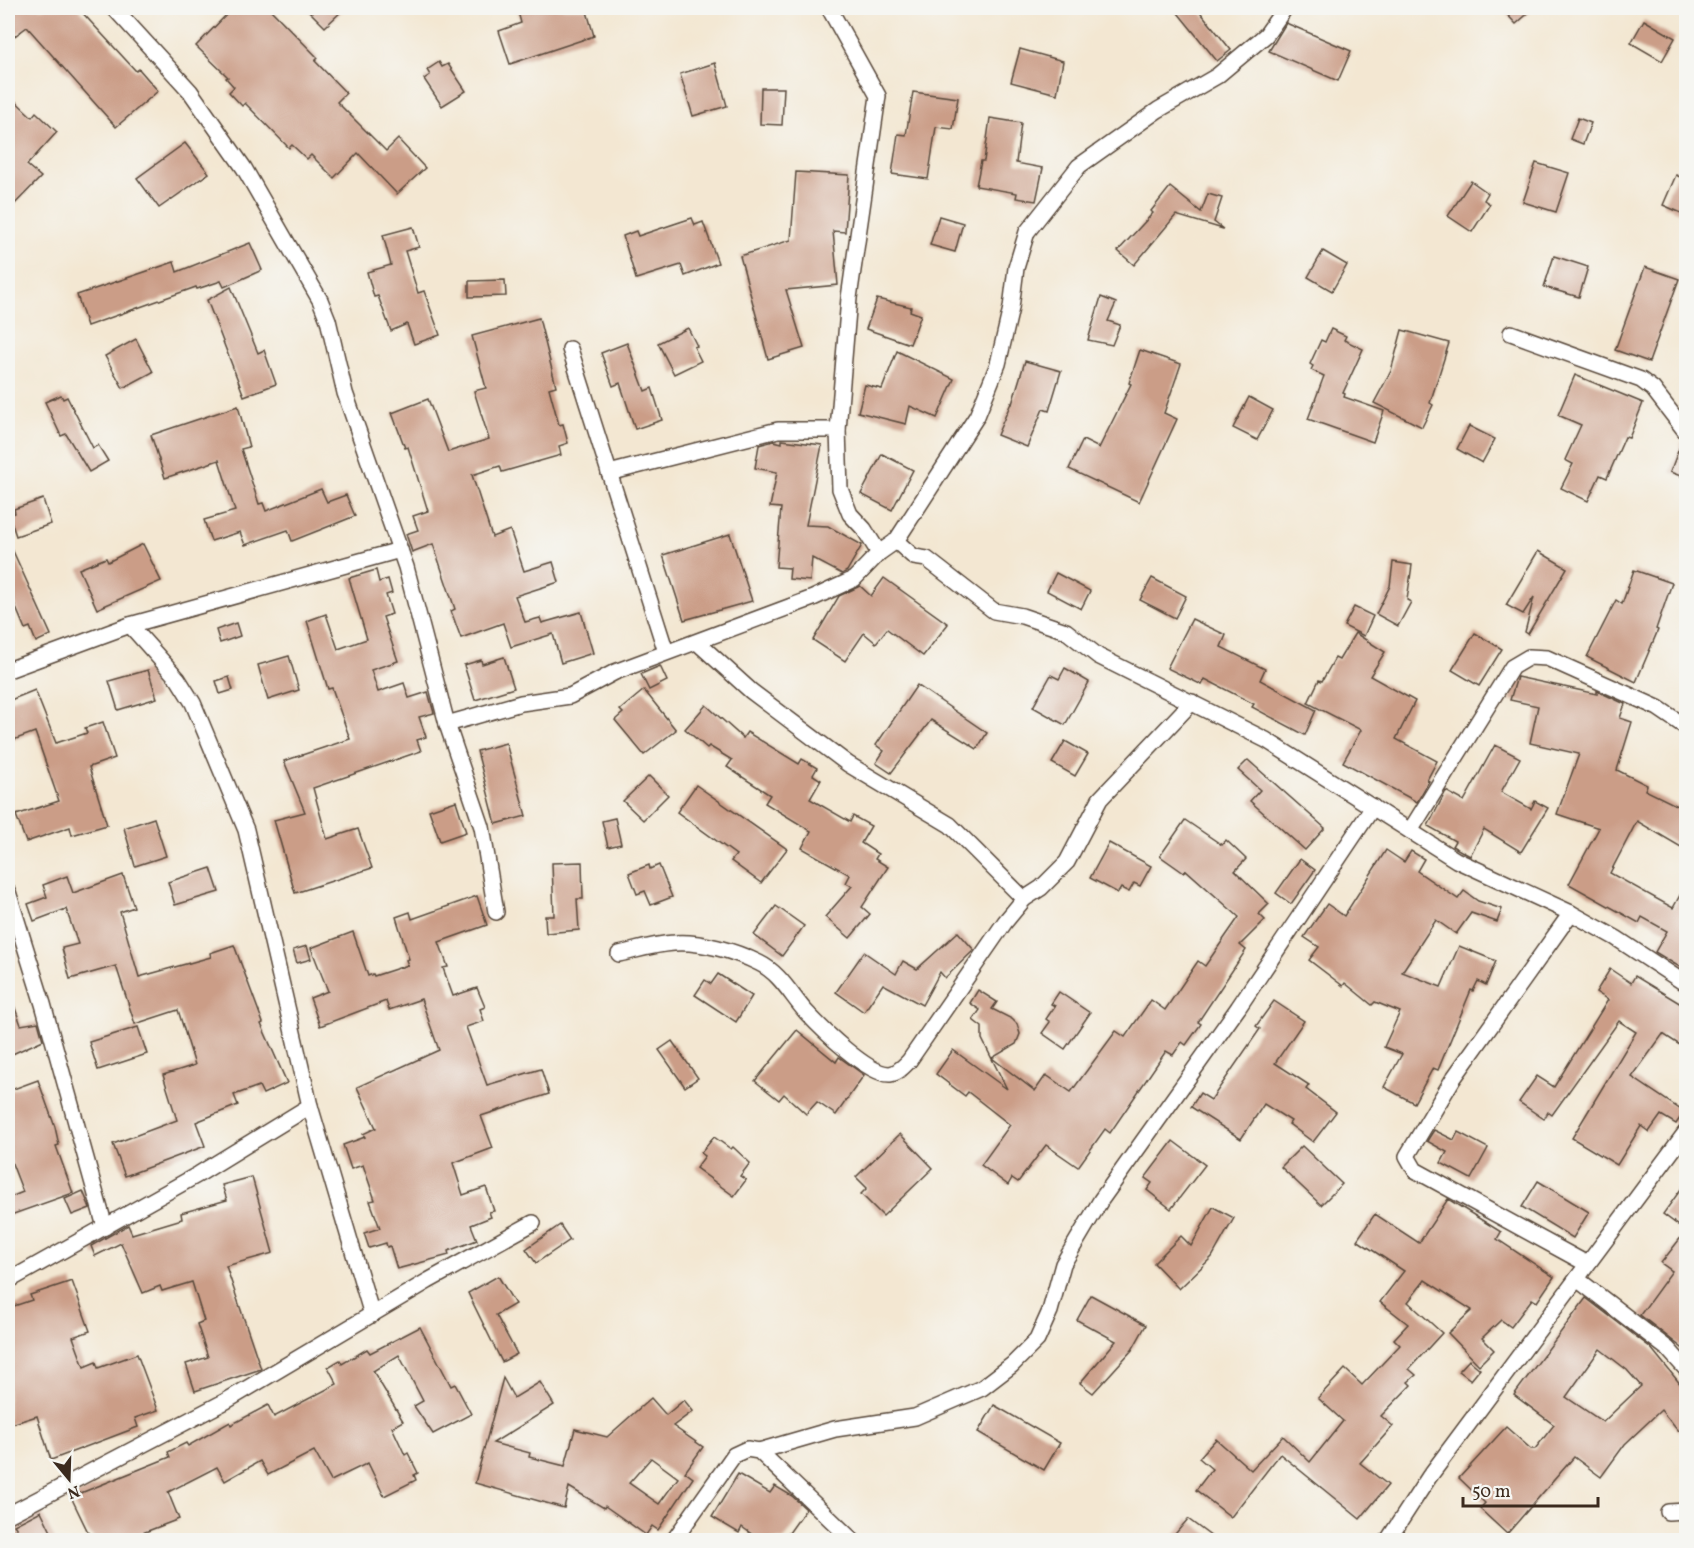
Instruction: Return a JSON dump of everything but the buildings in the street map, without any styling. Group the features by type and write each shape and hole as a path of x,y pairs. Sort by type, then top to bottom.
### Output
{"street":[{"path":"114,8 190,91 244,168 320,300 328,320 345,393 400,550 447,724 482,827 496,912"},
{"path":"829,8 878,96 878,111 871,130 849,298 838,430 840,489 850,514 864,529 879,553"},
{"path":"447,724 521,703 570,696 615,672 666,652 698,643 854,579 879,553 896,541 977,416 998,364 1011,308 1016,268 1027,232 1079,166 1158,110 1217,76 1266,35 1285,8"},
{"path":"1511,333 1641,380 1653,389 1686,432"},
{"path":"570,349 666,652"},
{"path":"609,473 778,430 838,430"},
{"path":"896,541 914,557 927,559 994,612 1022,616 1066,631 1098,656 1266,740 1456,860 1571,913 1616,938 1686,984"},
{"path":"8,670 130,625 400,550"},
{"path":"130,625 178,678 193,703 246,830 310,1106 372,1315"},
{"path":"698,643 751,692 848,764 951,825 1024,899"},
{"path":"1410,831 1512,667 1529,657 1547,658 1658,708 1686,727"},
{"path":"620,954 676,943 717,948 759,963 780,978 807,1013 859,1060 875,1071 889,1074 898,1072 909,1061 1005,922 1024,899 1041,888 1067,862 1100,800 1192,702"},
{"path":"674,1540 734,1455 747,1449 759,1451 835,1429 915,1417 982,1388 1012,1365 1037,1340 1050,1311 1063,1264 1101,1200 1218,1036 1373,807"},
{"path":"8,892 43,1004 105,1227"},
{"path":"1571,913 1453,1078 1407,1155 1415,1170 1587,1264"},
{"path":"8,1281 105,1227 310,1106"},
{"path":"1388,1540 1429,1477 1686,1132"},
{"path":"8,1515 226,1401 533,1223"},
{"path":"1577,1279 1668,1349 1686,1369"},
{"path":"759,1451 852,1540"},
{"path":"1668,1512 1686,1511"}]}
